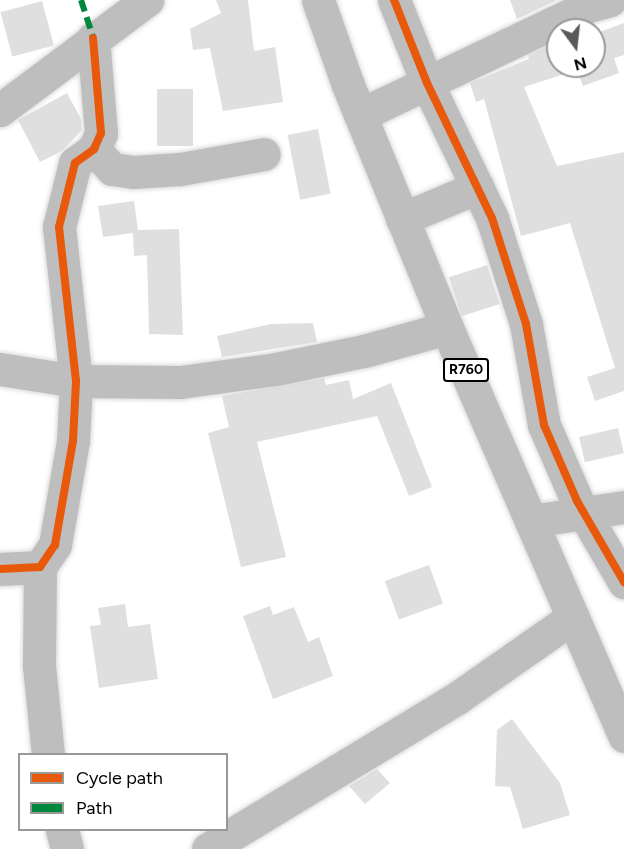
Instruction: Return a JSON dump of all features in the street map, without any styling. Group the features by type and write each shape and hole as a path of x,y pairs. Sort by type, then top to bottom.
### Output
{"street":[{"path":"0,110 93,38 147,0"},
{"name":"R760","path":"318,0 360,115 447,328 624,736"},
{"path":"394,0 427,83 492,218 526,324 544,425 584,512 624,582"},
{"path":"360,115 586,7 610,0"},
{"path":"48,753 39,666 40,567 55,545 73,441 76,381 59,227 75,163 94,149 101,133 93,38"},
{"path":"94,149 112,169 133,172 180,170 264,154"},
{"path":"402,219 478,187"},
{"path":"0,369 76,381 180,382 276,369 447,328"},
{"path":"531,521 624,507"},
{"path":"0,569 40,567"},
{"path":"208,849 456,698 573,617"},
{"path":"63,831 67,849"}],"building":[{"path":"216,0 248,0 254,51 275,47 283,102 223,111 210,48 193,50 190,29 221,13"},
{"path":"510,0 557,0 517,19"},
{"path":"42,1 54,45 12,57 0,12"},
{"path":"624,23 624,55 614,58 619,73 606,78 606,30"},
{"path":"546,47 546,78 552,78 524,87 557,166 624,152 624,391 595,401 587,377 615,368 570,223 521,236 484,99 476,102 470,83 529,59 528,55"},
{"path":"580,78 605,78 583,86"},
{"path":"157,89 193,89 193,146 157,146"},
{"path":"67,93 81,119 82,130 62,151 40,162 18,120"},
{"path":"318,129 331,194 300,200 288,135"},
{"path":"134,201 138,230 179,229 183,335 149,334 147,255 134,256 133,233 103,237 98,206"},
{"path":"487,265 500,304 462,316 449,277"},
{"path":"313,323 317,342 222,357 217,336 271,324"},
{"path":"324,378 326,385 349,380 353,399 391,383 432,487 409,496 377,416 257,442 286,557 241,567 208,433 229,427 222,396"},
{"path":"618,428 624,453 585,462 579,437"},
{"path":"429,565 443,604 399,620 385,581"},
{"path":"125,604 128,627 150,624 158,679 99,688 90,626 101,625 98,608"},
{"path":"270,606 273,615 294,607 308,642 319,637 333,676 273,699 243,616"},
{"path":"512,719 560,783 570,815 523,829 510,787 495,786 497,730"},
{"path":"377,769 390,783 365,804 349,786"}],"marked path":[{"path":"81,0 93,38"}],"cycle path":[{"path":"394,0 427,83 492,218 526,324 544,425 577,501 624,582"},
{"path":"0,569 40,567 55,545 73,441 76,381 59,227 75,163 94,149 101,133 93,38"}]}
